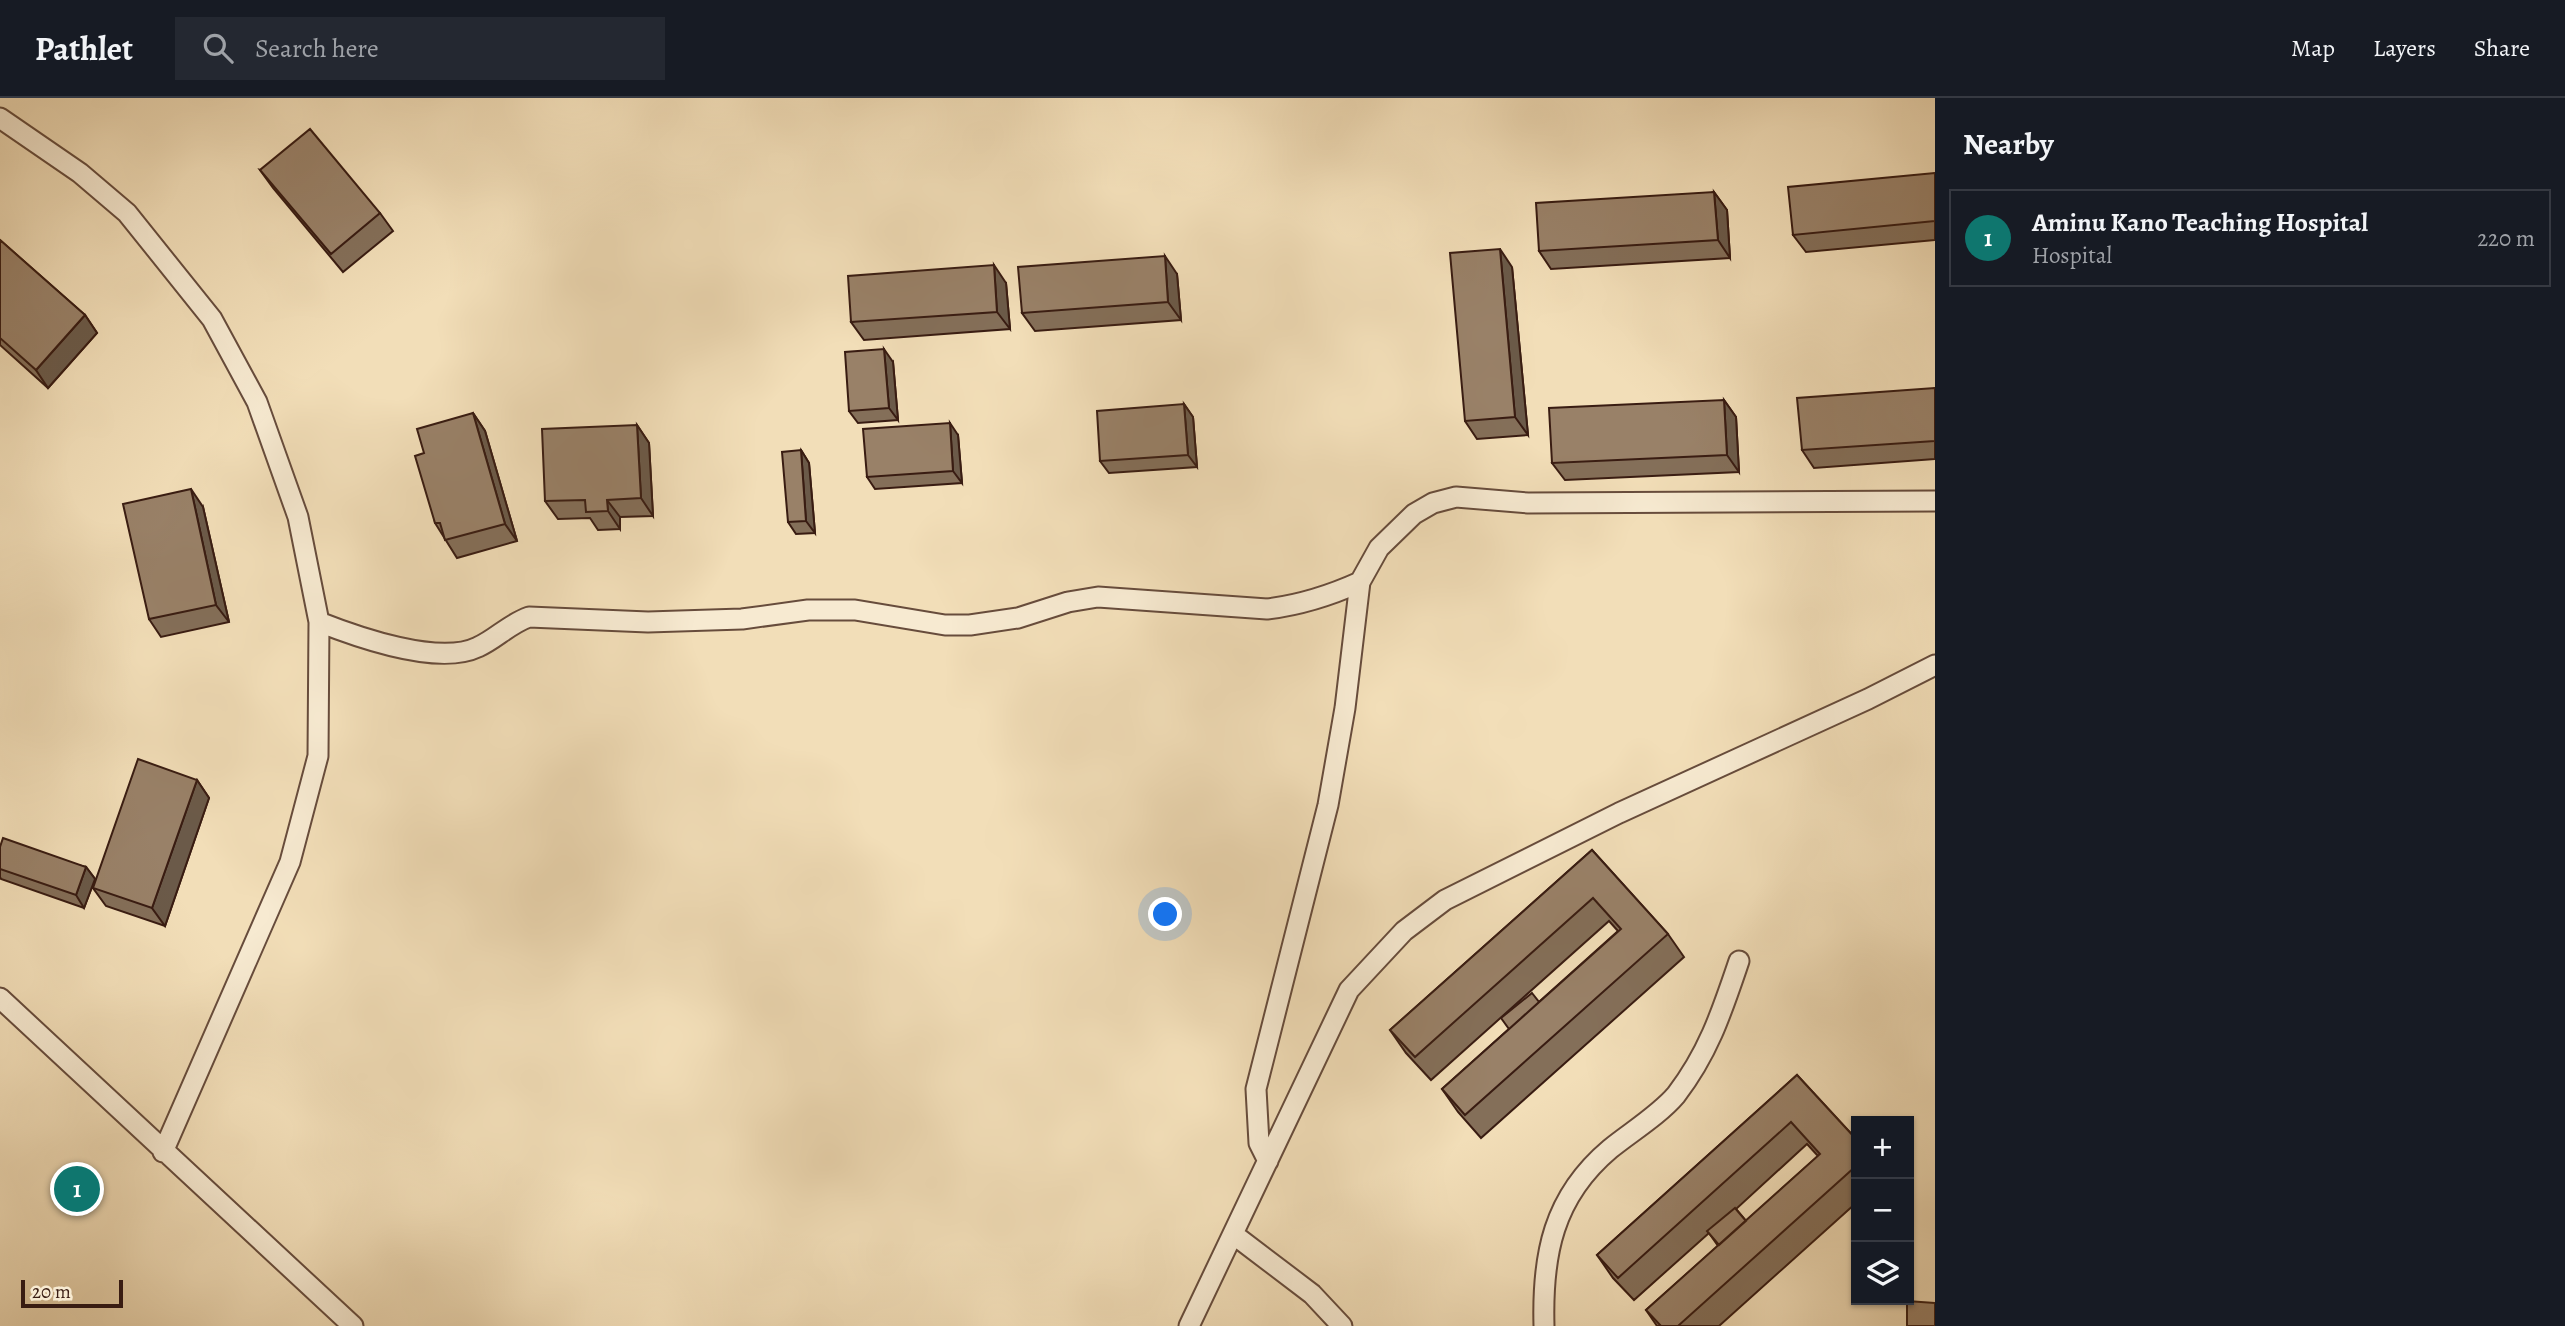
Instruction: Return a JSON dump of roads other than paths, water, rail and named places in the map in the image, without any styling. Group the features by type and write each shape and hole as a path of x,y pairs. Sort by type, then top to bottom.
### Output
{"lane":[{"path":"0,118 80,173 127,214 212,319 257,402 298,517 319,622 318,756 305,812 290,862 163,1152"},
{"path":"1268,1161 1259,1143 1256,1088 1328,805 1345,708 1360,583 1379,548 1414,514 1433,503 1456,498 1528,503 1935,501"},
{"path":"319,622 363,639 400,648 456,652 477,647 514,622 529,617 648,622 742,620 808,610 855,610 945,625 970,625 1018,618 1068,602 1098,597 1267,609 1325,598 1360,583"},
{"path":"1189,1326 1349,990 1404,931 1445,900 1619,813 1935,665"},
{"path":"1545,1326 1543,1279 1559,1212 1595,1161 1675,1097 1713,1038 1739,961"},
{"path":"0,998 353,1326"},
{"path":"1233,1234 1312,1294 1342,1326"}],"place":[{"name":"Aminu Kano Teaching Hospital","path":"77,1189"}]}
